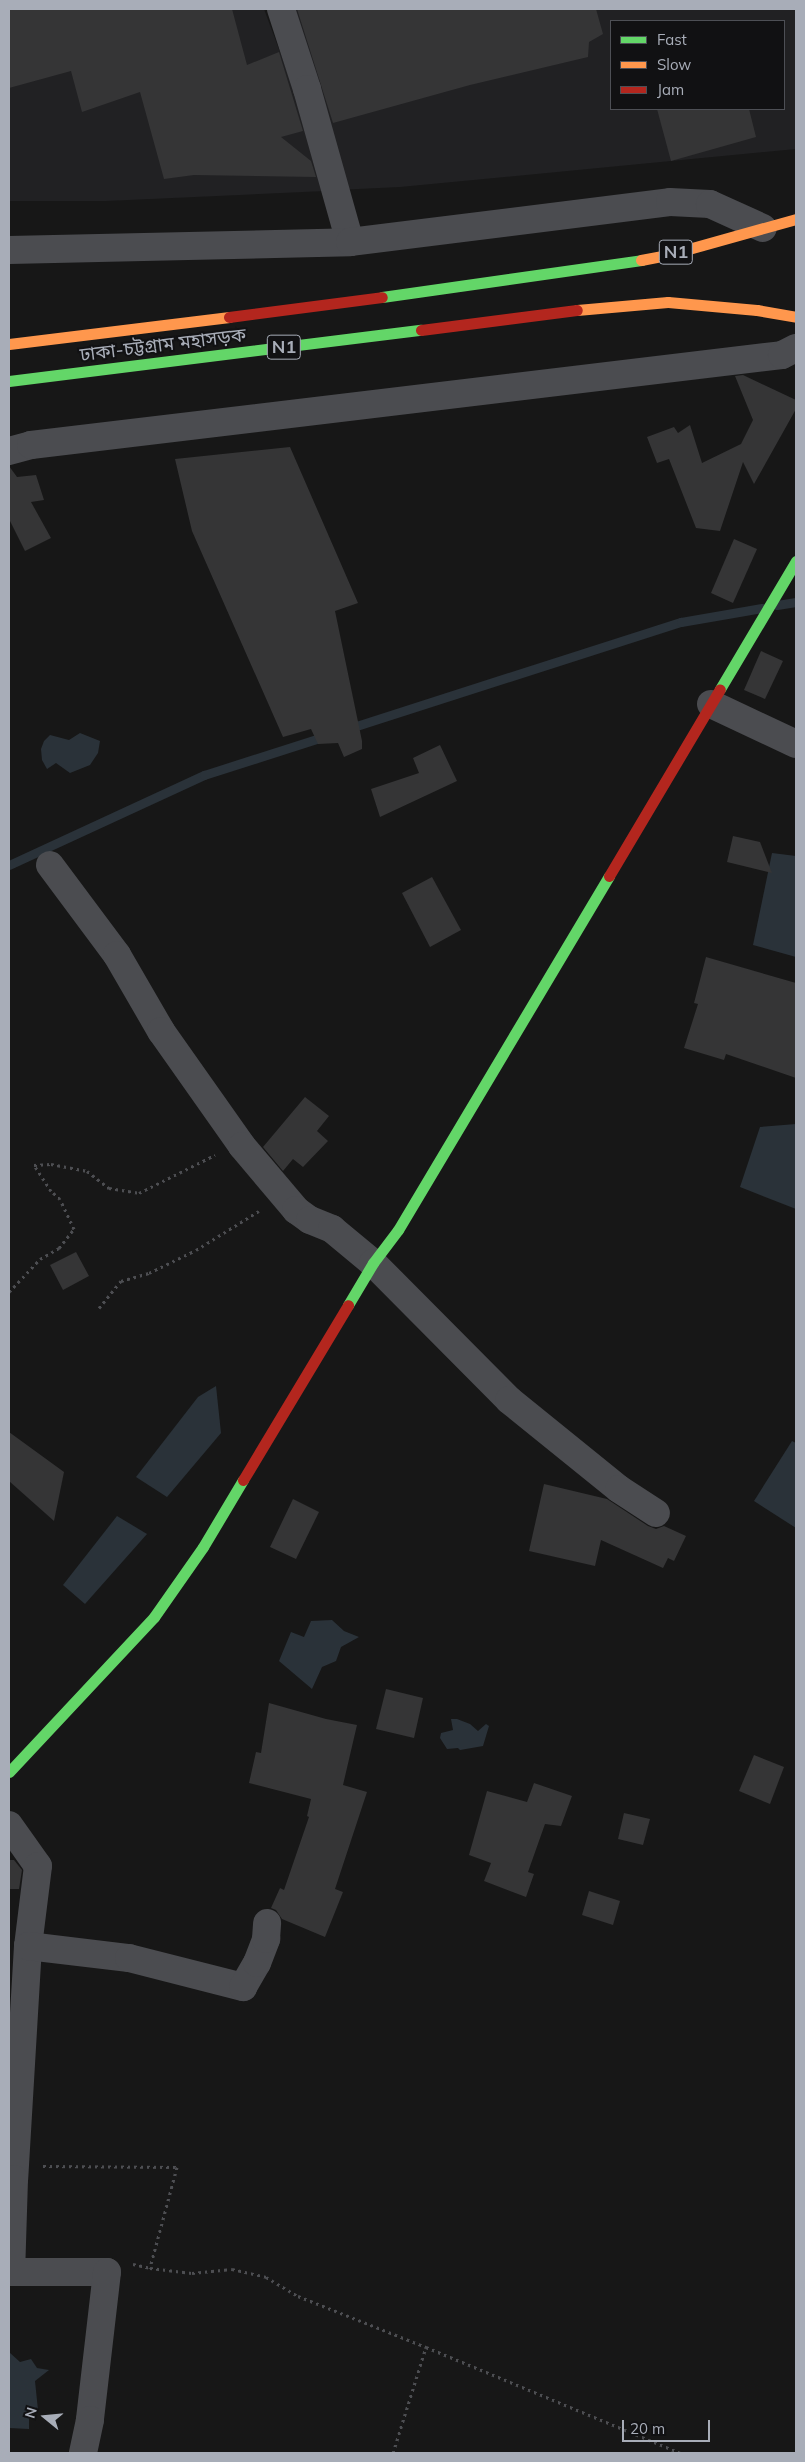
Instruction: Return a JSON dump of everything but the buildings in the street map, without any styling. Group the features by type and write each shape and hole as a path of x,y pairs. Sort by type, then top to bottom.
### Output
{"main road":[{"name":"N1","path":"763,228 796,219"},
{"name":"ঢাকা-চট্টগ্রাম মহাসড়ক","path":"9,344 554,274 667,255 763,228"},
{"name":"ঢাকা-চট্টগ্রাম মহাসড়ক","path":"9,381 559,311 668,302 757,310 796,317"},
{"path":"9,1772 154,1618 181,1581 374,1263 398,1230 796,561"}],"street":[{"path":"281,9 307,89 350,242"},
{"path":"9,250 350,242 670,202 710,204 763,228"},
{"path":"9,451 41,444 782,354 796,348"},
{"path":"710,704 796,744"},
{"path":"50,865 117,955 160,1031 242,1146 296,1210 310,1220 332,1229 374,1263 508,1400 619,1490 656,1513"},
{"path":"9,1825 38,1866 28,1946 10,2272 107,2272 90,2420 83,2453"},
{"path":"28,1946 129,1958 243,1987 257,1963 266,1939 267,1922"}],"path":[{"path":"9,1292 40,1259 59,1248 74,1229 60,1199 51,1191 34,1165 51,1164 87,1171 109,1188 139,1193 224,1151 242,1146"},
{"path":"99,1308 121,1281 149,1273 196,1250 252,1215 286,1197"},
{"path":"15,2166 177,2167 150,2268"},
{"path":"107,2272 130,2263 150,2268 192,2272 232,2269 266,2277 298,2296 681,2453"},
{"path":"393,2453 426,2347"}],"shaded area":[{"path":"9,9 264,9 293,87 325,191 106,201 9,201"},
{"path":"281,9 796,9 796,149 400,187 337,190"},
{"path":"80,733 100,741 98,753 90,765 70,773 56,763 47,769 42,760 41,749 44,741 50,735 69,740"},
{"path":"772,853 796,856 796,957 753,945"},
{"path":"796,1124 796,1209 740,1187 760,1127"},
{"path":"216,1386 221,1433 167,1497 136,1477 198,1397"},
{"path":"792,1441 796,1443 796,1528 754,1501"},
{"path":"117,1516 147,1534 85,1604 63,1585"},
{"path":"332,1620 344,1631 359,1637 341,1647 336,1661 322,1667 312,1689 279,1661 291,1632 304,1637 311,1621"},
{"path":"451,1719 457,1719 470,1724 478,1731 486,1724 489,1726 483,1746 460,1750 458,1748 447,1749 440,1738 441,1733 453,1730"},
{"path":"9,2352 20,2362 31,2359 37,2368 49,2370 35,2381 38,2410 29,2419 29,2429 9,2428"}],"waterway":[{"path":"777,605 796,602"},
{"path":"347,729 681,622 762,608"},
{"path":"9,865 204,775 326,736"}],"traffic: fast":[{"path":"382,297 641,260"},
{"path":"9,381 421,330"},
{"path":"720,689 796,561"},
{"path":"348,1305 373,1263 398,1230 609,876"},
{"path":"9,1772 154,1617 203,1547 243,1480"}],"traffic: slow":[{"path":"641,260 667,255 796,219"},
{"path":"577,310 668,302 757,310 796,317"},
{"path":"9,344 229,317"}],"traffic: jam":[{"path":"229,317 382,297"},
{"path":"421,330 577,310"},
{"path":"609,876 720,689"},
{"path":"243,1480 348,1305"}]}
